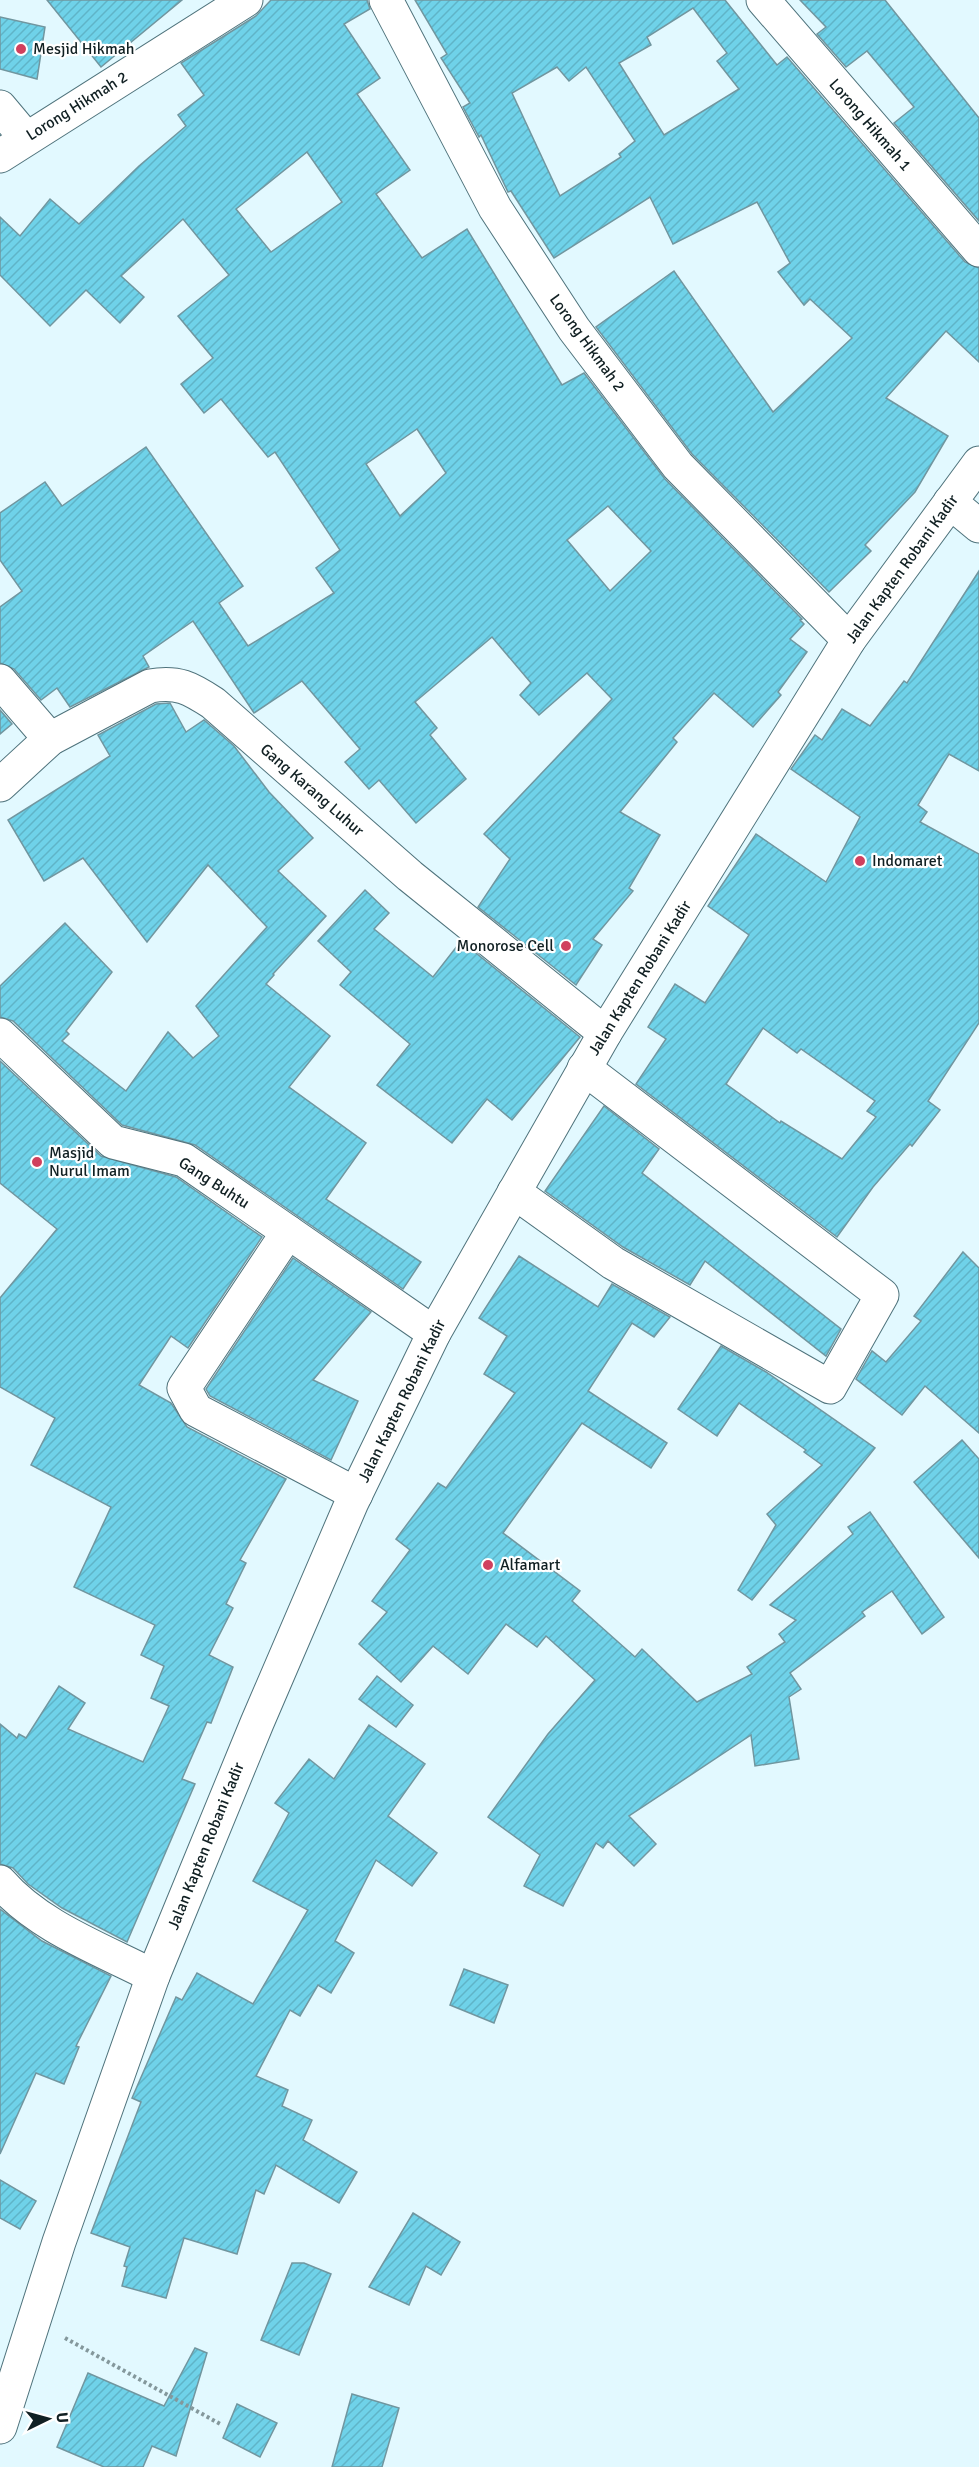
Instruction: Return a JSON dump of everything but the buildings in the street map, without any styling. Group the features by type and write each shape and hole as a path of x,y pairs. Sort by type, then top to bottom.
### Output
{"street":[{"name":"Lorong Hikmah 2","path":"13,147 246,0"},
{"name":"Lorong Hikmah 2","path":"386,0 495,208 574,329 678,466 849,640"},
{"name":"Lorong Hikmah 1","path":"763,0 979,249"},
{"path":"0,107 13,147"},
{"name":"Jalan Kapten Robani Kadir","path":"0,2427 34,2321 153,1976 257,1723 356,1494 434,1333 584,1068 849,640 979,464"},
{"path":"950,502 979,526"},
{"path":"0,681 50,739"},
{"name":"Gang Karang Luhur","path":"0,785 50,739 150,686 165,683 188,687 213,703 410,876 605,1033"},
{"name":"Gang Buhtu","path":"0,1035 113,1142 184,1160 434,1333"},
{"path":"514,1192 613,1263 830,1387 882,1295 584,1068"},
{"path":"288,1232 184,1388 196,1410 356,1494"},
{"path":"0,1882 20,1903 40,1918 153,1976"}],"path":[{"path":"34,2321 222,2424"}],"place":[{"name":"Mesjid Hikmah","path":"21,49"},
{"name":"Indomaret","path":"860,861"},
{"name":"Monorose Cell","path":"566,946"},
{"name":"Masjid Nurul Imam","path":"37,1162"},
{"name":"Alfamart","path":"488,1565"}]}
